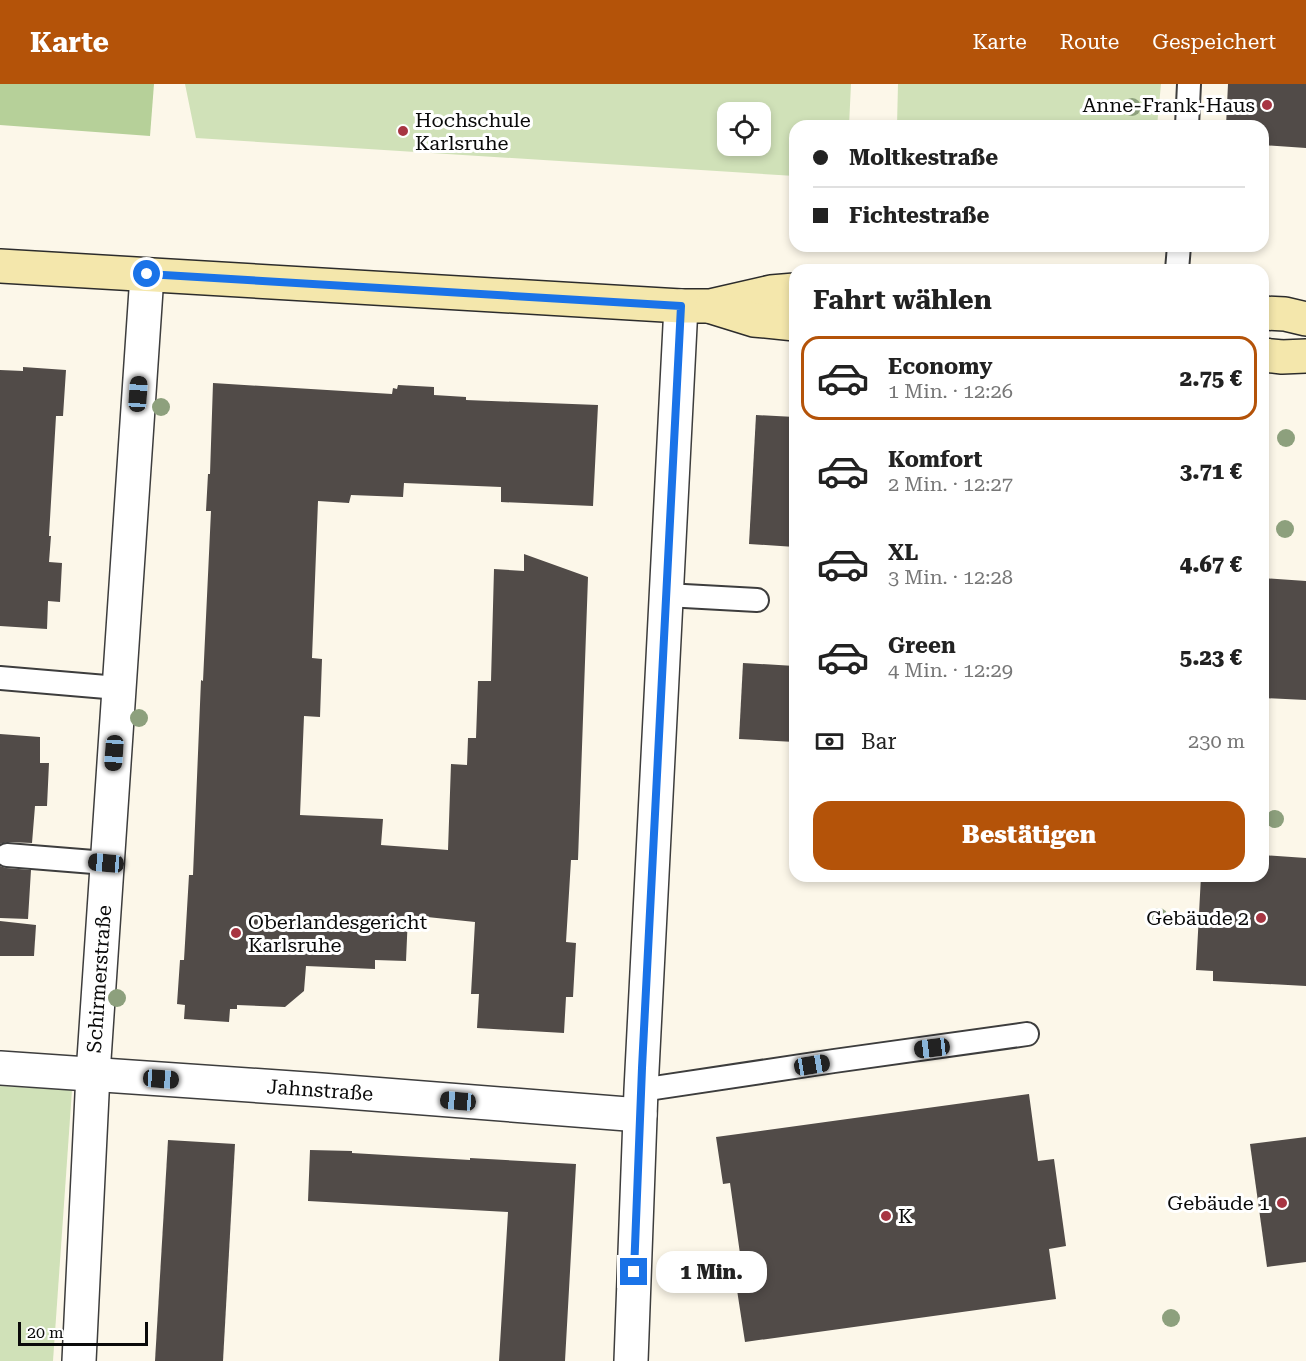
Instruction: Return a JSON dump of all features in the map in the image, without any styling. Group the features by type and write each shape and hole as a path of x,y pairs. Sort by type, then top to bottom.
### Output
{"main road":[{"path":"0,266 696,306 754,320 789,323"},
{"path":"696,306 789,290"},
{"path":"1269,314 1285,314 1306,319"},
{"path":"1269,356 1306,356"}],"street":[{"name":"Schirmerstraße","path":"79,1361 106,863 147,274"},
{"path":"631,1361 640,1103 666,595 696,306"},
{"name":"Jahnstraße","path":"0,1068 640,1103"}],"lane":[{"path":"1187,120 1189,84"},
{"path":"666,595 757,600"},
{"path":"0,678 118,688"},
{"path":"7,855 106,863"},
{"path":"640,1103 834,1061 1027,1034"}],"green space":[{"path":"0,84 154,84 150,136 0,125"},
{"name":"Hochschule Karlsruhe","path":"185,84 851,84 849,120 789,120 789,176 196,138"},
{"path":"898,84 1161,84 1158,120 897,120"},
{"path":"0,1086 72,1090 53,1361 0,1361"}],"building":[{"name":"Anne-Frank-Haus","path":"1228,84 1306,84 1306,148 1269,145 1269,120 1226,120"},
{"path":"23,367 66,370 63,416 56,416 49,536 51,536 49,562 62,563 60,602 48,601 47,629 0,626 0,370 23,371"},
{"path":"213,383 392,394 393,388 397,389 398,385 434,387 434,395 466,397 466,400 598,405 593,506 501,502 501,487 404,483 403,497 351,495 349,503 318,501 312,658 322,659 320,717 304,716 300,815 383,819 381,845 448,850 451,764 467,765 468,738 476,738 478,681 491,681 494,569 524,571 524,554 588,577 578,860 571,860 566,942 576,943 573,997 566,997 564,1033 477,1028 479,994 471,994 475,922 408,915 406,961 375,960 375,969 306,966 304,991 285,1007 237,1005 237,1009 230,1009 229,1022 184,1019 185,1005 177,1004 180,960 184,960 189,875 193,875 211,511 206,511 208,474 210,474"},
{"path":"756,415 789,417 789,547 749,544"},
{"path":"1269,578 1306,581 1306,700 1269,698"},
{"path":"743,663 789,666 789,742 739,739"},
{"path":"0,734 40,737 40,763 49,763 47,806 35,806 32,843 0,844"},
{"name":"Gebäude 2","path":"1269,855 1306,858 1306,986 1213,981 1213,971 1196,970 1201,882 1269,882"},
{"path":"0,866 31,870 28,919 0,918"},
{"path":"0,921 36,925 34,956 0,956"},
{"name":"K","path":"1029,1094 1038,1161 1054,1159 1066,1246 1049,1249 1056,1299 745,1342 737,1290 745,1289 730,1183 723,1184 716,1137"},
{"name":"Gebäude 1","path":"1306,1137 1306,1262 1267,1267 1250,1144"},
{"path":"168,1140 235,1144 223,1361 155,1361"},
{"path":"310,1150 576,1164 565,1361 499,1361 508,1212 308,1201"}],"place":[{"name":"Anne-Frank-Haus","path":"1267,105"},
{"name":"Hochschule Karlsruhe","path":"403,131"},
{"name":"Gebäude 2","path":"1261,918"},
{"name":"Oberlandesgericht Karlsruhe","path":"236,933"},
{"name":"Gebäude 1","path":"1282,1203"},
{"name":"K","path":"886,1216"}],"route":[{"path":"147,274 681,306 642,1068 634,1272"}]}
